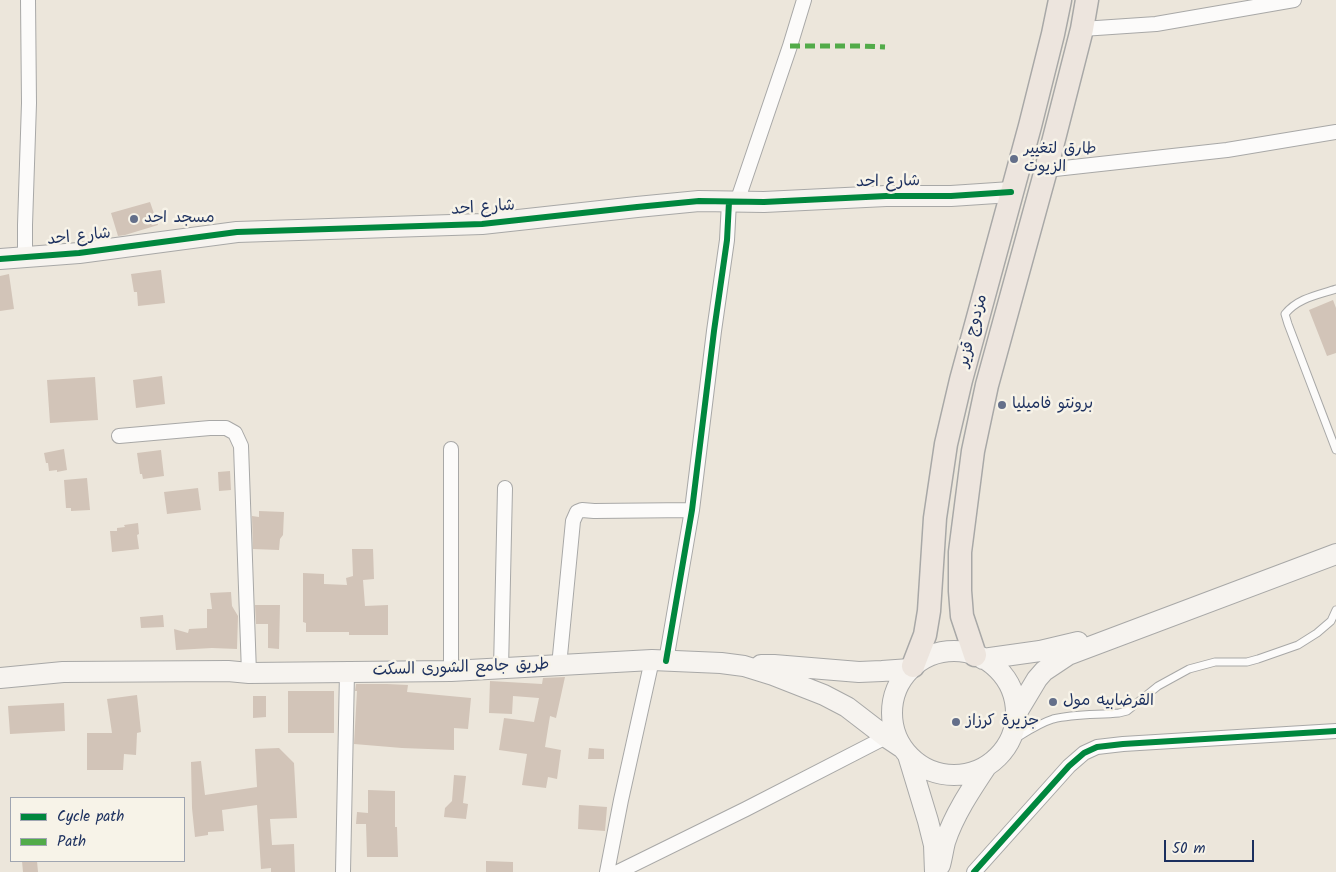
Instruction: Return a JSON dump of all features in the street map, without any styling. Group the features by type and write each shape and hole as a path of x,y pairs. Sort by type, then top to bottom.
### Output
{"main road":[{"name":"مزدوج قزير","path":"911,667 925,635 929,611 935,518 946,444 961,380 1030,126 1060,0"},
{"name":"مزدوج قزير","path":"979,657 968,635 962,616 960,591 960,552 972,451 987,385 1056,131 1082,29 1087,0"},
{"path":"1030,126 1056,131"},
{"name":"شارع احد","path":"0,259 79,253 237,232 482,224 699,201 733,202 1011,192"},
{"path":"1016,714 1037,679 1044,671 1068,655 1336,555"},
{"path":"979,657 1040,650 1126,632"},
{"path":"898,747 922,767 939,774 963,775 986,767 1004,750 1014,727 1016,714 1013,695 1005,678 998,670 979,657 962,652 949,651 924,658 911,667 895,692 892,720 898,747 928,821 934,846 937,872"},
{"name":"طريق جامع الشورى السكت","path":"0,678 63,672 451,671 659,660 720,662 744,666 773,675 824,695 847,707 898,747"},
{"path":"744,666 774,664 859,672 911,667"},
{"path":"937,872 945,842 953,822 964,800 986,767"}],"street":[{"path":"25,256 24,225 29,103 28,0"},
{"path":"607,872 625,781 659,660 692,510 714,331 733,202 787,54 804,0"},
{"path":"1082,29 1156,24 1294,0"},
{"path":"1046,170 1227,150 1336,132"},
{"path":"119,436 210,428 226,428 234,433 241,446 249,673"},
{"path":"451,449 451,671"},
{"path":"501,669 505,488"},
{"path":"559,666 573,521 577,512 582,510 594,512 692,510"},
{"path":"343,872 347,672"},
{"path":"974,872 1069,766 1084,753 1097,747 1336,731"},
{"path":"618,872 746,809 898,747"}],"lane":[{"path":"1336,289 1303,299 1291,307 1285,314 1336,450"},
{"path":"1008,743 1036,726 1053,720 1127,711 1158,686 1189,669 1214,662 1252,661 1298,645 1331,621 1336,610"}],"building":[{"name":"مسجد احد","path":"150,202 158,225 118,236 111,213"},
{"path":"161,270 165,303 138,306 137,292 134,292 131,274"},
{"path":"9,274 14,309 0,311 0,276"},
{"path":"1333,300 1336,308 1336,353 1327,356 1309,310"},
{"path":"162,376 165,404 136,408 133,380"},
{"path":"95,377 98,420 50,423 47,380"},
{"path":"64,449 67,470 49,471 44,453"},
{"path":"161,450 164,476 143,479 142,474 140,474 137,453"},
{"path":"230,471 231,490 219,491 218,472"},
{"path":"87,478 90,510 71,511 71,508 66,508 64,480"},
{"path":"198,488 201,510 167,514 164,492"},
{"path":"259,511 284,512 283,535 280,539 279,550 253,549 252,516 259,517"},
{"path":"138,523 139,549 112,552 110,531 117,531 117,528 125,527 124,525"},
{"path":"352,549 373,549 374,579 363,580 365,606 388,605 388,635 349,635 349,632 306,632 306,623 303,622 303,573 324,574 324,584 347,585 346,578 353,576"},
{"path":"231,592 232,606 238,616 237,649 176,650 174,629 188,633 189,629 207,628 207,609 212,609 210,593"},
{"path":"255,605 280,605 279,649 268,648 268,624 256,624"},
{"path":"163,615 164,627 141,628 140,617"},
{"path":"565,677 556,718 550,716 545,747 561,750 557,779 548,777 546,788 522,785 527,754 499,750 504,718 534,722 539,698 513,696 512,714 489,713 490,681 542,684 543,678"},
{"path":"356,684 408,685 407,692 471,698 468,729 454,728 454,750 354,744"},
{"path":"288,691 334,691 334,733 288,733"},
{"path":"137,695 141,732 137,733 136,755 124,754 123,770 87,770 87,733 112,733 107,699"},
{"path":"253,696 266,696 266,717 253,718"},
{"path":"64,703 65,731 10,734 8,706"},
{"path":"279,748 294,763 297,818 270,819 272,845 294,844 295,872 271,872 271,868 261,869 257,805 222,810 224,831 208,832 208,835 195,837 191,762 201,761 205,795 257,787 255,749"},
{"path":"589,748 604,749 604,759 588,759"},
{"path":"454,775 466,776 463,803 468,804 466,819 444,817 445,808 452,801"},
{"path":"368,790 395,791 395,827 397,827 398,857 367,857 366,824 356,824 357,812 368,813"},
{"path":"579,805 607,807 605,831 578,829"},
{"path":"486,861 513,862 513,872 486,872"},
{"path":"22,862 37,862 38,872 23,872"}],"marked path":[{"path":"790,46 885,47"}],"cycle path":[{"path":"0,259 79,253 237,232 482,224 699,201 764,202 886,196 951,196 1011,192"},
{"path":"666,661 692,510 727,240 729,202"},
{"path":"974,872 1069,766 1084,753 1097,747 1336,731"}],"place":[{"name":"طارق لتغيير الزيوت","path":"1014,159"},
{"name":"مسجد احد","path":"134,219"},
{"name":"برونتو فاميليا","path":"1002,405"},
{"name":"القرضابيه مول","path":"1053,702"},
{"name":"جزيرة كرزاز","path":"956,722"}]}
